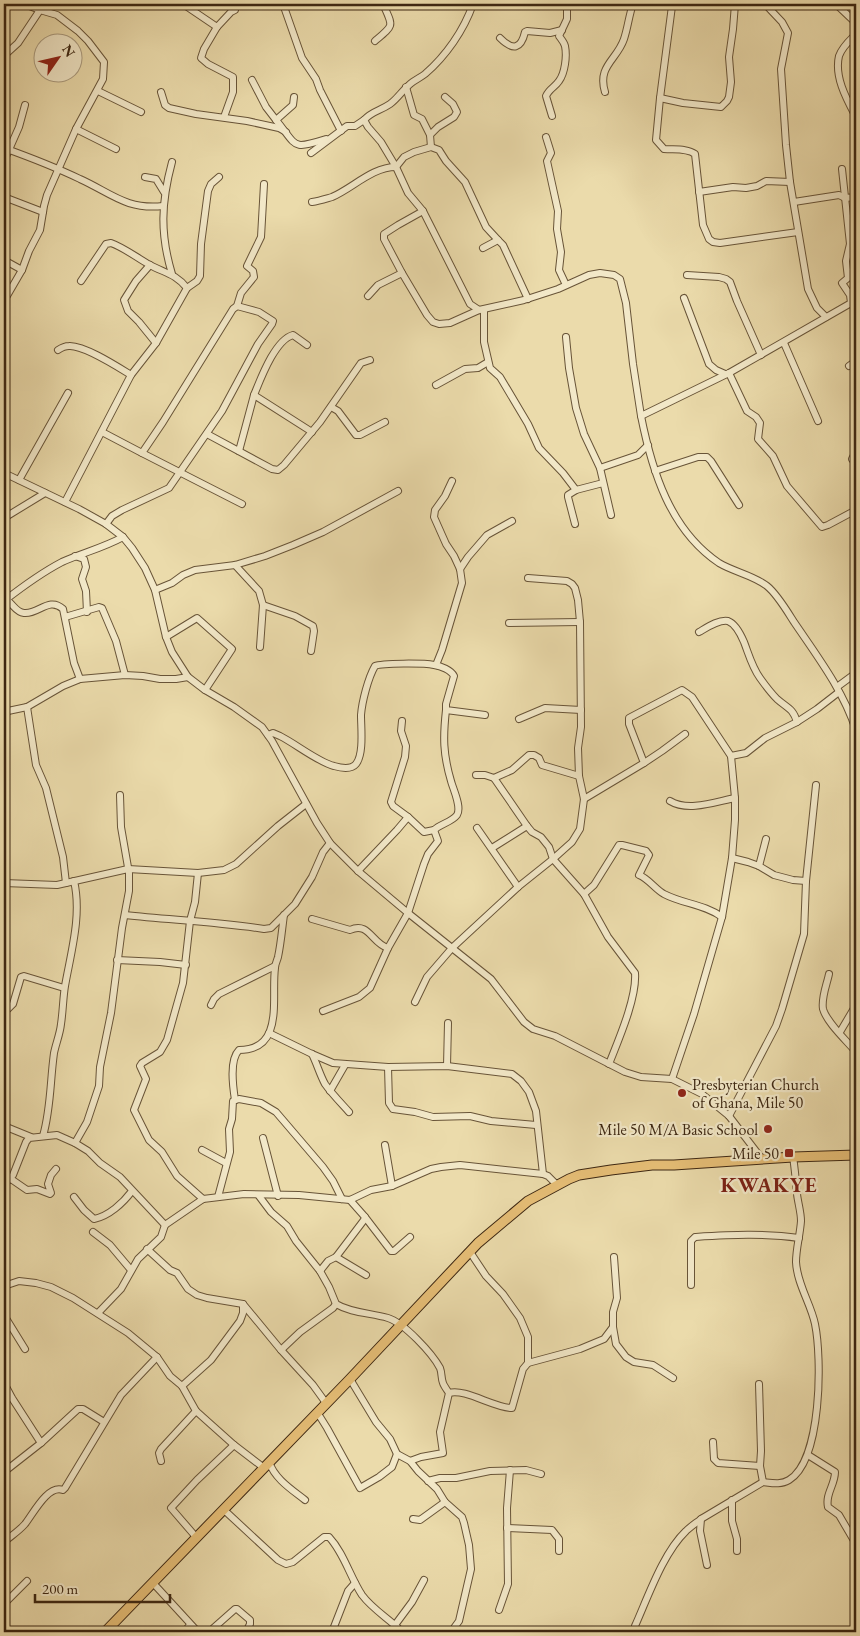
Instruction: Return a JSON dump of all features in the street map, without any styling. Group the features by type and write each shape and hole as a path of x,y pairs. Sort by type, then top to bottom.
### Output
{"highway":[{"path":"105,1632 470,1252 528,1201 569,1179 579,1175 602,1171 652,1165 856,1155"}],"street":[{"path":"4,301 22,270 40,230 47,195 76,129 103,80 104,62 78,31 57,15 24,4"},
{"path":"183,4 217,26"},
{"path":"224,117 233,92 232,77 208,64 202,58 204,49 217,26 235,10 236,4"},
{"path":"283,4 302,58 316,79 341,131"},
{"path":"375,41 390,28 391,23 383,4"},
{"path":"311,153 347,126 355,126 364,120 370,112 378,111 390,104 406,87 424,74 452,43 467,19 473,4"},
{"path":"552,116 546,96 548,91 559,81 563,72 565,44 559,36 567,19 567,4"},
{"path":"605,92 602,82 603,75 624,40 633,4"},
{"path":"661,4 672,6 694,4"},
{"path":"660,98 683,103 721,107 727,101 731,82 729,57 735,4"},
{"path":"764,4 782,22 788,33 781,69 790,182 808,289 817,308 826,317"},
{"path":"836,4 856,23"},
{"path":"672,6 656,140 664,148 692,151 695,154 703,225 709,239 720,243 798,232"},
{"path":"7,53 18,42 40,10"},
{"path":"500,38 505,43 519,46 523,43 525,32 527,31 550,33 562,30"},
{"path":"856,34 846,44 840,56 838,68 845,96 856,117"},
{"path":"252,80 266,107 296,145 301,146 331,137"},
{"path":"406,87 414,114 422,119 430,136 431,147"},
{"path":"98,91 141,112"},
{"path":"161,92 165,105 169,108 279,128 286,132"},
{"path":"430,136 438,127 454,117 457,112 453,104 445,97"},
{"path":"276,120 293,105 294,98"},
{"path":"4,161 6,149 24,114 25,105"},
{"path":"364,120 382,142 408,193 424,212 470,304 482,310"},
{"path":"76,129 116,149"},
{"path":"546,137 551,153 547,161 558,211 557,229 561,252 559,270 566,285"},
{"path":"396,167 404,157 414,152 431,147 439,150 446,161 465,182 486,227 508,252 516,276 528,299"},
{"path":"6,149 84,181 126,203 141,206 163,206"},
{"path":"172,162 164,192 163,206 164,231 172,274"},
{"path":"312,202 333,196 367,176 389,167 396,167"},
{"path":"842,169 850,244 846,261 848,278 842,283 854,302 856,311"},
{"path":"145,177 156,179 164,192"},
{"path":"65,502 132,375 156,343 187,288 197,281 200,276 201,244 208,191 210,184 219,177"},
{"path":"699,192 733,187 746,188 757,186 766,181 790,182"},
{"path":"142,454 233,309 237,306 241,293 254,277 254,271 247,266 261,237 264,184"},
{"path":"794,202 825,196 856,197"},
{"path":"4,197 43,212"},
{"path":"424,212 384,234 384,238 426,315 433,322 439,324 450,323 482,310 528,299 589,275 614,275 620,280 626,303 641,416 655,471 673,514 684,530 717,562 767,586 782,604 838,689 856,730"},
{"path":"483,248 498,240"},
{"path":"81,281 106,244 111,243 116,244 150,265 172,274 187,288"},
{"path":"4,260 22,270"},
{"path":"150,265 136,281 124,300 128,311 156,343"},
{"path":"368,296 378,285 402,273"},
{"path":"687,275 726,278 730,282 761,355"},
{"path":"684,298 709,364 716,370 727,374 747,411 760,422 758,438 773,456 787,486 822,527 856,510"},
{"path":"641,416 727,374 854,302"},
{"path":"106,524 112,516 122,510 169,488 230,398 258,344 272,324 272,321 259,312 237,306"},
{"path":"482,310 484,342 490,368 500,376 528,424 539,448 576,490"},
{"path":"239,451 254,395 267,364 286,337 293,335 308,345"},
{"path":"566,337 576,408 584,434 600,468 611,515"},
{"path":"784,343 818,421"},
{"path":"58,350 64,347 76,347 106,360 132,375"},
{"path":"207,434 272,469 278,470 312,432 361,363 370,360"},
{"path":"849,366 856,361"},
{"path":"436,385 465,370 478,368 488,362"},
{"path":"19,480 68,393"},
{"path":"254,395 312,432"},
{"path":"331,407 338,411 356,435 360,435 386,422"},
{"path":"102,432 242,504"},
{"path":"600,468 638,455 648,445"},
{"path":"856,451 852,459 856,468"},
{"path":"655,471 698,457 707,457 739,505"},
{"path":"4,473 106,524 123,537 145,568 155,590 166,637 172,652 188,677 259,724 268,736 330,843 358,871 491,979 524,1022 533,1029 555,1036 625,1072 641,1077 672,1079 702,1094 729,1116 762,1159"},
{"path":"436,665 462,583 460,569 434,517 435,510 445,496 452,481"},
{"path":"575,524 568,498 570,493 603,483"},
{"path":"155,590 195,570 235,565 265,556 322,532 398,491"},
{"path":"4,518 44,493"},
{"path":"460,569 487,535 512,522"},
{"path":"5,600 49,570 75,556 108,545 123,537"},
{"path":"75,556 84,559 86,564 82,579 86,592 87,612"},
{"path":"235,565 259,591 262,605 260,646"},
{"path":"415,1002 427,977 452,948 518,887 572,842 580,829 584,799 578,748 581,710 578,600 575,588 566,581 528,578"},
{"path":"5,600 11,602 16,610 25,614 29,614 47,605 57,604 62,608 74,664 80,680"},
{"path":"262,605 295,616 313,626 311,651"},
{"path":"65,617 99,607 102,608 116,641 125,675"},
{"path":"166,637 197,618 232,649 205,690"},
{"path":"699,632 721,621 727,621 732,624 738,630 743,640 750,662 758,676 777,699 794,712 796,722"},
{"path":"509,623 580,622"},
{"path":"268,736 274,733 333,766 351,768 359,760 362,735 361,713 375,666 384,664 436,665 452,672 454,676 446,704 444,756 457,801 458,812 455,817 434,830 424,832 393,806 392,802 406,757 402,721"},
{"path":"731,756 746,754 765,738 817,709 856,673"},
{"path":"4,717 8,711 27,707 64,686 80,680 125,675 160,679 188,677"},
{"path":"644,763 628,724 629,718 682,690 692,697 731,756 735,798 732,858 722,917 694,1014 672,1079"},
{"path":"27,707 36,765 46,788 63,857 66,883"},
{"path":"519,718 545,708 581,710"},
{"path":"446,710 485,715"},
{"path":"584,799 644,763 685,734"},
{"path":"494,778 512,770 529,756 534,755 539,758 542,765 580,776"},
{"path":"476,775 494,778 527,826 532,832 541,837 549,847 553,859 584,894 608,937 634,973 635,980 628,1015 609,1064"},
{"path":"729,1116 776,1026 804,934 806,881 816,785"},
{"path":"75,1143 87,1122 99,1086 100,1067 111,1013 117,960 129,892 128,869 121,827 120,795"},
{"path":"670,801 678,806 688,806 735,798"},
{"path":"4,883 57,885 128,869 198,873 224,870 236,864 278,826 306,804"},
{"path":"358,871 408,817"},
{"path":"492,848 527,826"},
{"path":"477,828 518,887"},
{"path":"323,1011 359,997 370,988 388,948 408,913 424,864 438,842 434,830"},
{"path":"760,866 766,839"},
{"path":"125,915 190,922 212,922 264,929 271,928 295,904 312,877 323,852 330,843"},
{"path":"584,894 594,885 619,845 622,845 648,853 649,855 639,875 651,882 659,891 677,900 705,908 722,917"},
{"path":"732,858 760,866 774,875 806,881"},
{"path":"198,873 195,902 190,922 184,983 167,1040 160,1052 140,1066 146,1079 134,1110 149,1140 162,1152 177,1176 203,1199"},
{"path":"43,1136 50,1111 54,1052 61,1025 64,988 72,954 78,903 74,881"},
{"path":"218,1197 230,1152 229,1129 232,1119 233,1101 235,1100 232,1074 236,1053 238,1050 256,1048 270,1033 274,1011 275,966 278,958 284,915"},
{"path":"312,919 350,930 357,927 361,928 372,935 384,947 388,948"},
{"path":"117,960 186,965"},
{"path":"211,1005 219,994 275,966"},
{"path":"829,974 823,1008 830,1022 856,1052"},
{"path":"4,1008 8,1010 13,1004 21,977 24,976 64,988"},
{"path":"840,1032 856,1005"},
{"path":"447,1066 448,1023"},
{"path":"270,1033 312,1054 333,1063 344,1065 388,1067 447,1066 512,1074 521,1080 529,1092 536,1111 536,1125 543,1174"},
{"path":"312,1054 330,1091 350,1112"},
{"path":"330,1091 344,1065"},
{"path":"388,1067 390,1104 393,1109 433,1117 470,1116 491,1121 536,1125"},
{"path":"235,1100 261,1103 276,1112 333,1180 342,1199"},
{"path":"4,1126 30,1137 57,1135 75,1143 88,1151 120,1178 165,1224"},
{"path":"30,1137 7,1179 27,1190 37,1189 50,1194 48,1184 51,1175 56,1169"},
{"path":"263,1138 278,1196"},
{"path":"385,1144 392,1186"},
{"path":"202,1150 226,1164"},
{"path":"633,1632 666,1560 676,1542 686,1530 763,1482 774,1484 791,1480 808,1455 815,1425 818,1359 815,1324 796,1263 801,1220 793,1157"},
{"path":"98,1313 121,1289 138,1258 161,1237 165,1224 203,1199 244,1194 350,1200 371,1190 392,1186 430,1169 460,1165 543,1174 548,1176 558,1186"},
{"path":"74,1197 94,1219 100,1218 109,1212 126,1199 132,1191"},
{"path":"259,1196 270,1212 287,1226 296,1241 320,1271 336,1304 349,1310 390,1319 400,1325 434,1357 441,1370 443,1383 448,1393 440,1432 443,1453 410,1461"},
{"path":"350,1200 391,1251 410,1237"},
{"path":"320,1271 328,1261 336,1257 365,1217"},
{"path":"93,1232 110,1245 132,1270"},
{"path":"691,1285 691,1241 695,1236 743,1236 758,1234 799,1238"},
{"path":"146,1249 170,1270 177,1273 188,1289 196,1295 243,1304 313,1385 326,1403"},
{"path":"448,1393 456,1391 506,1408 512,1408 524,1369 528,1363 528,1337 520,1318 503,1294 483,1273 470,1252"},
{"path":"336,1257 366,1276"},
{"path":"614,1257 617,1298 613,1312 613,1327 616,1344"},
{"path":"4,1286 19,1281 51,1287 73,1298 128,1333 157,1357 170,1376 182,1386 196,1410 234,1446 266,1465 295,1494 305,1500"},
{"path":"182,1386 211,1360 240,1321 244,1313 243,1304"},
{"path":"281,1350 300,1332 336,1304"},
{"path":"4,1315 25,1349"},
{"path":"528,1363 580,1349 604,1339 613,1327"},
{"path":"604,1339 611,1340 616,1344 626,1358 634,1362 654,1365 673,1378"},
{"path":"4,1542 23,1526 42,1500 52,1491 65,1488 121,1395 157,1357"},
{"path":"350,1379 376,1422 390,1439 397,1454 410,1461 437,1489 445,1502 462,1518 464,1523 469,1545 471,1569 459,1621 451,1632"},
{"path":"4,1383 41,1443"},
{"path":"759,1384 760,1466 763,1482"},
{"path":"4,1472 41,1443 80,1408 104,1422"},
{"path":"161,1461 159,1453 161,1449 196,1410"},
{"path":"317,1412 360,1488 392,1468 397,1454"},
{"path":"713,1442 714,1460 718,1464 760,1466"},
{"path":"196,1537 170,1508 234,1446"},
{"path":"808,1455 835,1472 835,1480 827,1502 828,1507 838,1515 856,1544"},
{"path":"499,1610 508,1584 507,1508 510,1470"},
{"path":"428,1481 490,1471 526,1470 540,1474"},
{"path":"732,1500 732,1521 737,1539 736,1552"},
{"path":"413,1519 420,1520 445,1502"},
{"path":"223,1509 278,1560 286,1564 293,1562 324,1537 329,1537 336,1546 364,1597 402,1632"},
{"path":"702,1520 700,1531 707,1565"},
{"path":"507,1528 552,1530 559,1539 559,1551"},
{"path":"395,1625 412,1602 424,1580"},
{"path":"4,1604 27,1581"},
{"path":"152,1583 198,1632"},
{"path":"332,1632 348,1591 355,1583"},
{"path":"209,1632 235,1609 250,1620 246,1632"},
{"path":"184,1632 190,1625"}],"place":[{"name":"Presbyterian Church of Ghana, Mile 50","path":"682,1093"},
{"name":"Mile 50 M/A Basic School","path":"768,1129"},
{"name":"Mile 50","path":"789,1153"}],"district":[{"name":"KWAKYE","path":"769,1185"}]}
